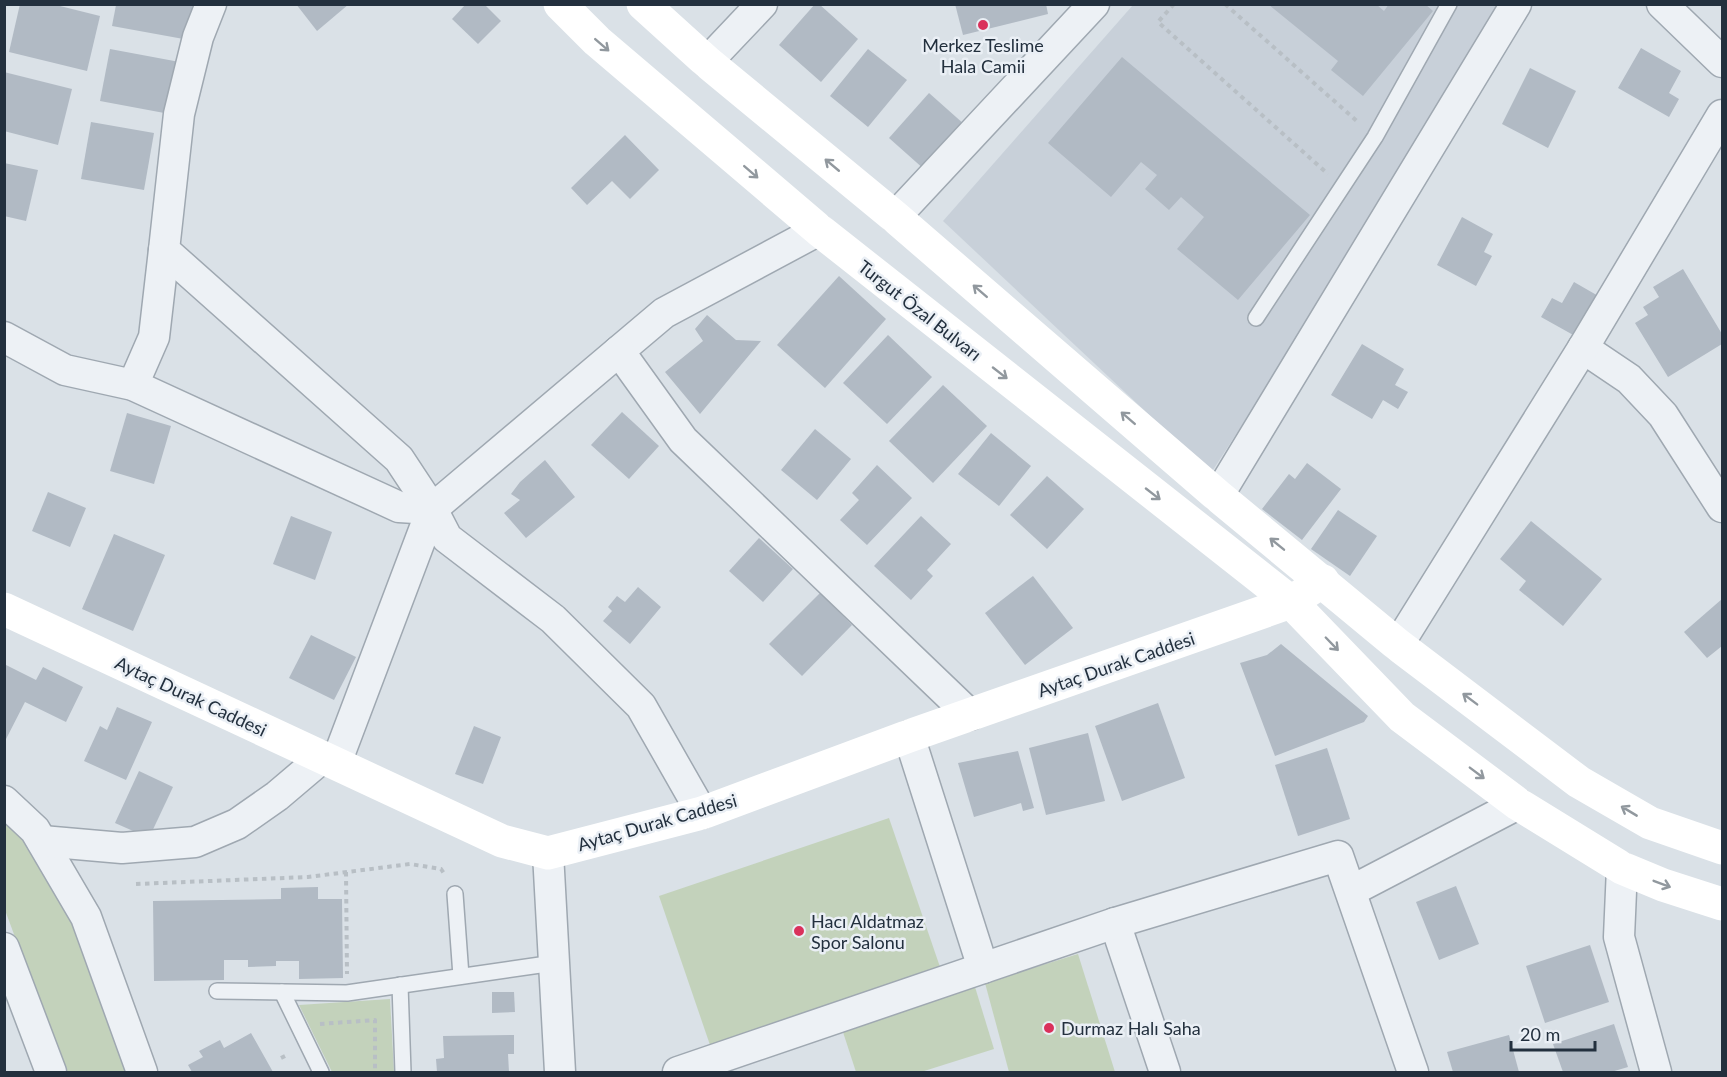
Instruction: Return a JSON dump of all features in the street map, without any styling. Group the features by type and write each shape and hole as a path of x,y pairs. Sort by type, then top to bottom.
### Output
{"main road":[{"name":"Turgut Özal Bulvarı","path":"560,4 597,41 819,230 1291,602 1402,717 1518,804 1622,868 1662,885 1722,903"},
{"path":"643,4 707,62 895,218 1218,496 1398,645 1579,782 1650,823 1722,848"},
{"name":"Aytaç Durak Caddesi","path":"4,609 502,841 548,853 702,813 909,736 1291,602 1323,581"}],"street":[{"path":"133,385 154,337 179,114 198,38 211,4"},
{"path":"707,62 762,4"},
{"path":"895,218 1094,4"},
{"path":"1218,496 1516,4"},
{"path":"1672,8 1722,61"},
{"path":"1398,645 1583,348 1722,115"},
{"path":"42,841 122,848 195,842 237,824 330,760 432,509 664,313 819,230"},
{"path":"164,250 399,459 432,509 447,538 553,619 641,706 702,813"},
{"path":"4,337 65,370 133,385 399,507 432,509"},
{"path":"1583,348 1629,378 1663,415 1722,507"},
{"path":"619,351 683,440 970,715"},
{"path":"909,736 983,969"},
{"path":"4,801 35,830 86,917 142,1072"},
{"path":"1351,891 1518,804"},
{"path":"548,853 560,1072"},
{"path":"678,1072 1115,923 1338,856 1413,1072"},
{"path":"1622,868 1618,937 1656,1072"},
{"path":"1115,923 1165,1072"},
{"path":"4,948 51,1072"}],"lane":[{"path":"1256,318 1376,137 1449,4"},
{"path":"455,894 461,976"},
{"path":"217,991 347,993 554,963"},
{"path":"400,985 403,1072"},
{"path":"282,992 321,1072"}],"path":[{"path":"1174,4 1158,22 1343,187"},
{"path":"1225,4 1376,137"},
{"path":"136,884 308,877 410,864 441,868 455,894"},
{"path":"346,872 347,993 350,1022"},
{"path":"319,1032 315,1024 375,1020 375,1072"}],"shaded area":[{"path":"1133,5 1514,5 1211,473 943,221"}],"green space":[{"path":"5,816 13,824 75,913 133,1072 62,1072 5,910"},
{"name":"Hacı Aldatmaz Spor Salonu","path":"889,818 940,967 710,1045 659,896"},
{"name":"Durmaz Halı Saha","path":"1078,954 1115,1072 1009,1072 985,983"},
{"path":"975,987 994,1049 921,1072 856,1072 842,1029"},
{"path":"390,999 394,1072 332,1072 299,1005"}],"building":[{"path":"20,4 52,4 100,16 87,71 9,52"},
{"path":"296,4 349,4 317,31"},
{"path":"466,4 484,4 501,21 478,44 452,19"},
{"path":"815,4 819,4 858,39 821,82 779,45"},
{"name":"Merkez Teslime Hala Camii","path":"955,4 1046,4 1048,14 963,35"},
{"path":"1268,4 1376,4 1384,11 1389,4 1425,4 1433,11 1363,96 1331,70 1338,61"},
{"path":"116,5 196,5 189,40 112,26"},
{"path":"1641,48 1681,71 1669,93 1679,99 1669,117 1618,88"},
{"path":"110,49 185,63 175,115 100,101"},
{"path":"868,49 907,80 868,127 830,96"},
{"path":"1122,57 1310,215 1238,300 1177,249 1204,217 1181,197 1169,210 1145,189 1157,175 1141,162 1111,197 1048,143"},
{"path":"1530,68 1576,91 1548,148 1502,124"},
{"path":"4,72 72,89 58,145 4,131"},
{"path":"929,93 965,125 925,170 889,138"},
{"path":"91,122 154,133 144,190 81,179"},
{"path":"625,135 659,170 630,199 612,181 587,205 571,188"},
{"path":"4,163 38,170 26,221 4,216"},
{"path":"1462,217 1493,234 1484,252 1492,256 1476,286 1437,265"},
{"path":"1683,269 1722,334 1722,344 1668,377 1635,323 1648,315 1643,307 1659,297 1653,287"},
{"path":"839,276 886,319 825,388 777,345"},
{"path":"1574,282 1607,301 1584,341 1541,317 1552,298 1562,303"},
{"path":"707,315 736,340 761,341 700,414 665,372 703,341 695,329"},
{"path":"888,335 932,377 887,424 843,383"},
{"path":"1362,344 1404,369 1395,385 1408,392 1398,409 1383,400 1372,419 1331,395"},
{"path":"943,385 987,426 933,483 889,441"},
{"path":"622,412 659,446 629,479 591,445"},
{"path":"127,413 171,426 154,484 110,471"},
{"path":"815,429 851,459 817,500 781,470"},
{"path":"991,433 1031,466 999,506 958,474"},
{"path":"545,460 575,497 526,538 504,513 520,500 511,494 520,482"},
{"path":"1307,463 1341,489 1302,540 1262,509 1289,474 1295,479"},
{"path":"877,465 912,498 867,545 840,520 859,500 852,493"},
{"path":"1047,476 1084,509 1047,549 1010,515"},
{"path":"48,492 86,508 70,547 32,531"},
{"path":"1338,510 1377,536 1350,576 1311,549"},
{"path":"291,516 332,532 315,580 273,564"},
{"path":"921,516 951,544 927,570 933,576 911,600 874,566"},
{"path":"1531,521 1602,579 1563,626 1519,590 1526,581 1500,559"},
{"path":"114,534 165,555 133,631 82,609"},
{"path":"759,538 793,569 763,602 729,571"},
{"path":"1033,576 1073,628 1025,665 985,613"},
{"path":"638,587 661,607 630,644 603,621 612,611 608,607 617,596 625,602"},
{"path":"820,593 852,625 802,676 769,644"},
{"path":"1722,599 1722,646 1707,658 1684,632"},
{"path":"311,635 356,657 334,700 289,678"},
{"path":"1281,644 1368,716 1364,722 1275,756 1240,663 1267,655"},
{"path":"4,664 36,680 43,667 83,687 66,722 25,702 4,743"},
{"path":"1158,703 1185,778 1122,801 1095,726"},
{"path":"117,707 152,722 126,780 84,761 100,726 107,730"},
{"path":"474,726 501,737 483,784 455,774"},
{"path":"1088,733 1105,801 1046,815 1029,748"},
{"path":"1327,748 1350,819 1298,836 1275,765"},
{"path":"1018,751 1034,808 1023,811 1021,803 974,817 958,763"},
{"path":"139,771 173,787 149,838 115,823"},
{"path":"1456,886 1479,944 1439,960 1416,902"},
{"path":"318,887 318,899 342,899 343,978 299,979 299,961 276,961 276,966 248,967 248,960 224,960 224,980 154,981 153,901 281,899 281,888"},
{"path":"1590,945 1609,1002 1545,1023 1526,966"},
{"path":"492,992 514,992 515,1012 492,1013"},
{"path":"1614,1024 1628,1067 1611,1072 1563,1072 1553,1044"},
{"path":"251,1033 273,1072 192,1072 188,1065 203,1057 199,1051 220,1040 224,1048"},
{"path":"514,1035 514,1054 508,1054 509,1072 437,1072 436,1059 444,1058 443,1036"},
{"path":"1509,1035 1519,1072 1453,1072 1447,1052"}],"place":[{"name":"Merkez Teslime Hala Camii","path":"983,25"},
{"name":"Hacı Aldatmaz Spor Salonu","path":"799,931"},
{"name":"Durmaz Halı Saha","path":"1049,1028"}]}
